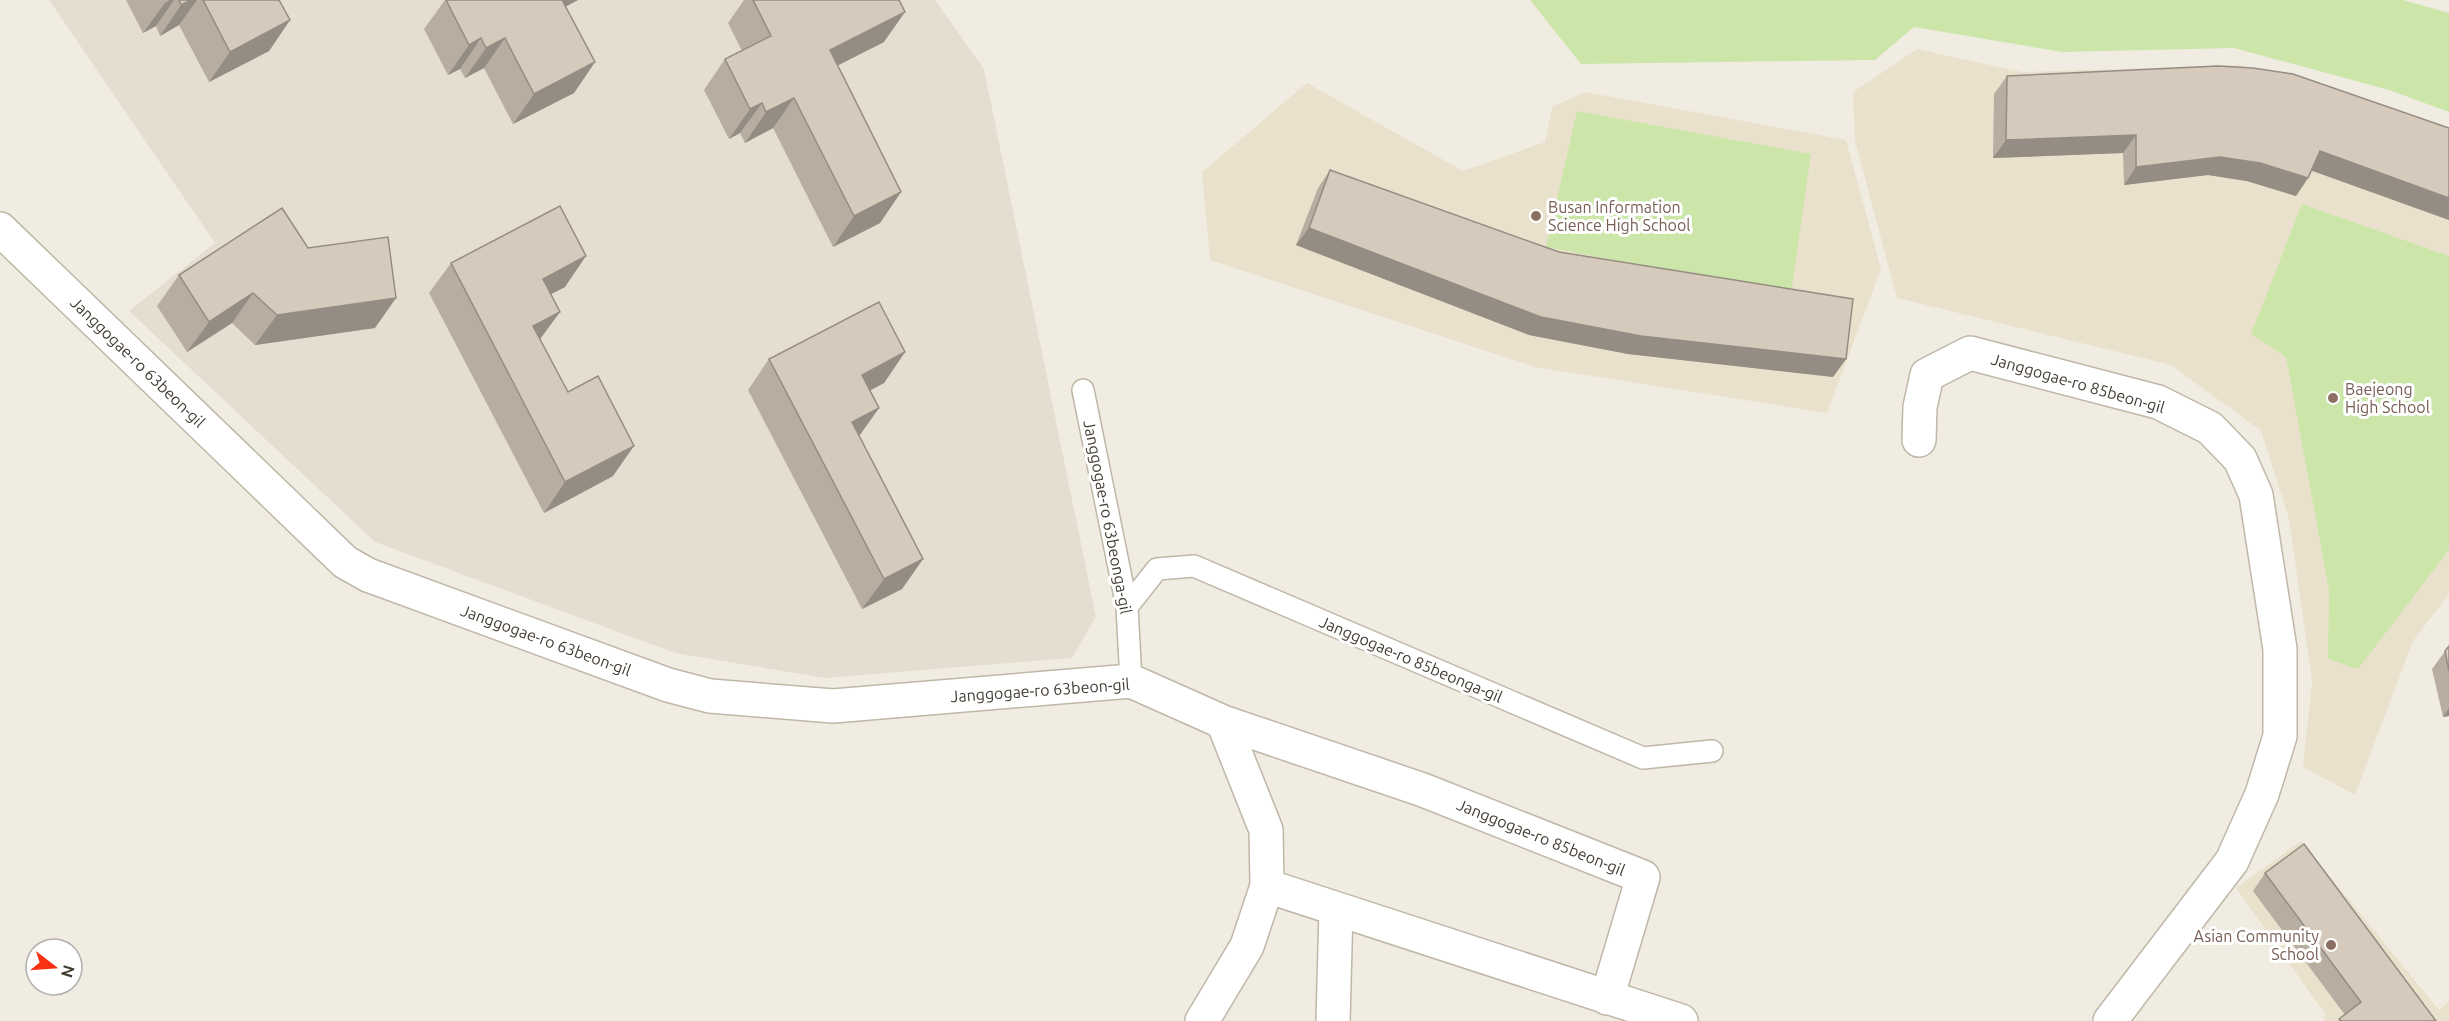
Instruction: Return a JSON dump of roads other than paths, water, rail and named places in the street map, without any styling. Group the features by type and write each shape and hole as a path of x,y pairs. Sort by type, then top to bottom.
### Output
{"street":[{"name":"Janggogae-ro 63beon-gil","path":"0,229 345,562 368,575 669,685 710,696 833,706 1131,681 1223,722 1423,790"},
{"name":"Janggogae-ro 85beon-gil","path":"1919,440 1920,407 1927,375 1970,353 2158,402 2210,428 2240,459 2256,495 2280,649 2280,736 2262,794 2232,861 2110,1021"},
{"path":"1202,1021 1247,946 1267,886 1266,830 1223,722"},
{"name":"Janggogae-ro 85beon-gil","path":"1423,790 1643,878 1607,998"},
{"path":"1267,886 1681,1021"},
{"path":"1333,1021 1336,910"}],"lane":[{"name":"Janggogae-ro 63beonga-gil","path":"1083,390 1127,607 1131,681"},
{"name":"Janggogae-ro 85beonga-gil","path":"1127,607 1157,569 1194,566 1643,758 1712,751"}],"place":[{"name":"Busan Information Science High School","path":"1536,216"},
{"name":"Baejeong High School","path":"2333,398"},
{"name":"Asian Community School","path":"2331,945"}]}
